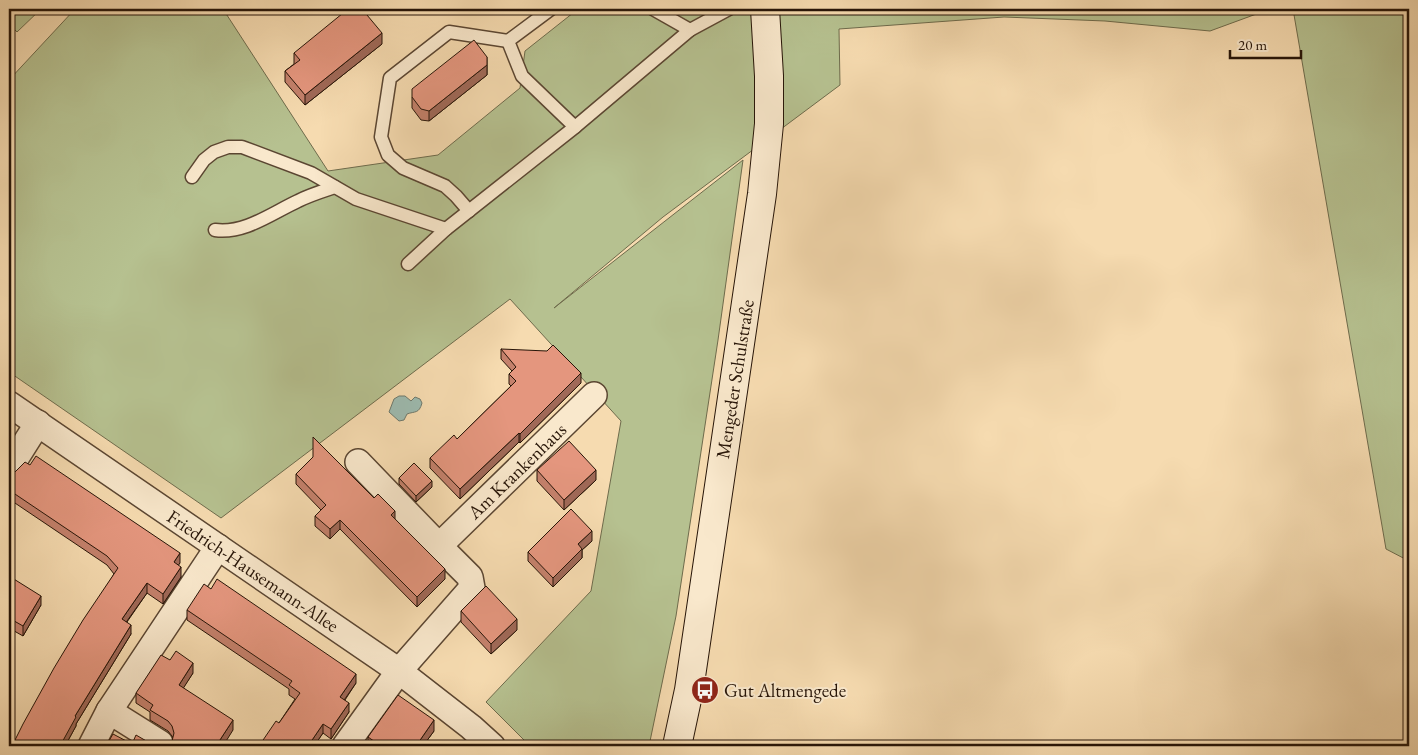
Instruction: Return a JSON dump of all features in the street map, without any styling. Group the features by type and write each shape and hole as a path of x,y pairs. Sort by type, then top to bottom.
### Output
{"main road":[{"name":"Mengeder Schulstraße","path":"677,746 689,690 762,194 769,124 769,76 765,9"}],"street":[{"name":"Am Krankenhaus","path":"439,546 594,395"},
{"name":"Friedrich-Hausemann-Allee","path":"9,404 399,671 471,727 492,746"},
{"path":"9,469 38,423"},
{"path":"345,746 399,671 472,588 470,577 358,462"},
{"path":"91,746 109,711 218,547"},
{"path":"109,711 160,742"}],"lane":[{"path":"469,211 445,186 403,168 388,155 381,136 390,78 449,32 508,41 551,9"},
{"path":"653,9 690,30"},
{"path":"408,264 446,229 576,127 690,30 729,9"},
{"path":"508,41 522,76 576,127"},
{"path":"192,177 204,160 214,152 228,147 242,147 311,173 356,199 446,229"},
{"path":"216,230 227,232 239,230 301,200 335,187"}],"green space":[{"path":"17,9 41,9 17,32 9,24 9,17"},
{"path":"75,9 223,9 328,171 438,155 520,88 525,51 578,9 1270,9 1210,31 1105,21 1004,17 839,29 840,85 663,217 554,308 743,160 676,616 649,746 530,746 486,702 591,591 621,421 510,299 221,518 9,372 9,80"},
{"path":"1293,9 1409,9 1409,561 1386,549"}],"water":[{"path":"399,396 405,396 411,401 415,397 420,399 422,403 418,411 407,414 404,420 399,421 389,412 394,399"}],"building":[{"path":"348,9 362,9 382,33 305,95 285,71 300,60 294,53"},
{"path":"474,40 487,57 487,65 429,111 421,109 412,97 412,89"},
{"path":"553,345 581,373 520,434 460,489 430,458 454,435 457,439 516,381 509,374 516,367 501,349 547,351"},
{"path":"313,437 374,498 378,494 395,511 391,515 445,569 417,597 340,520 330,529 315,516 326,505 296,474 313,457"},
{"path":"569,441 596,470 564,500 537,470"},
{"path":"36,456 180,553 174,562 181,567 163,594 147,583 122,619 131,625 75,716 60,746 12,746 54,668 118,568 107,556 9,490 9,474 15,472 25,462 30,465"},
{"path":"414,463 432,481 416,496 399,478"},
{"path":"571,509 592,531 578,544 582,549 553,578 528,552"},
{"path":"9,576 41,596 23,626 9,618"},
{"path":"217,579 356,674 340,697 349,703 331,729 323,724 308,746 259,746 276,721 279,723 300,693 289,685 292,681 187,610 204,584 211,589"},
{"path":"486,586 517,619 491,644 461,611"},
{"path":"176,651 193,663 179,685 233,720 216,746 166,746 172,741 174,733 172,726 168,721 150,710 153,705 136,693 161,655 170,660"},
{"path":"398,695 434,720 416,746 381,746 368,737"},
{"path":"113,734 132,744 136,735 155,746 106,746"}],"place":[{"name":"Gut Altmengede","path":"705,690"}]}
